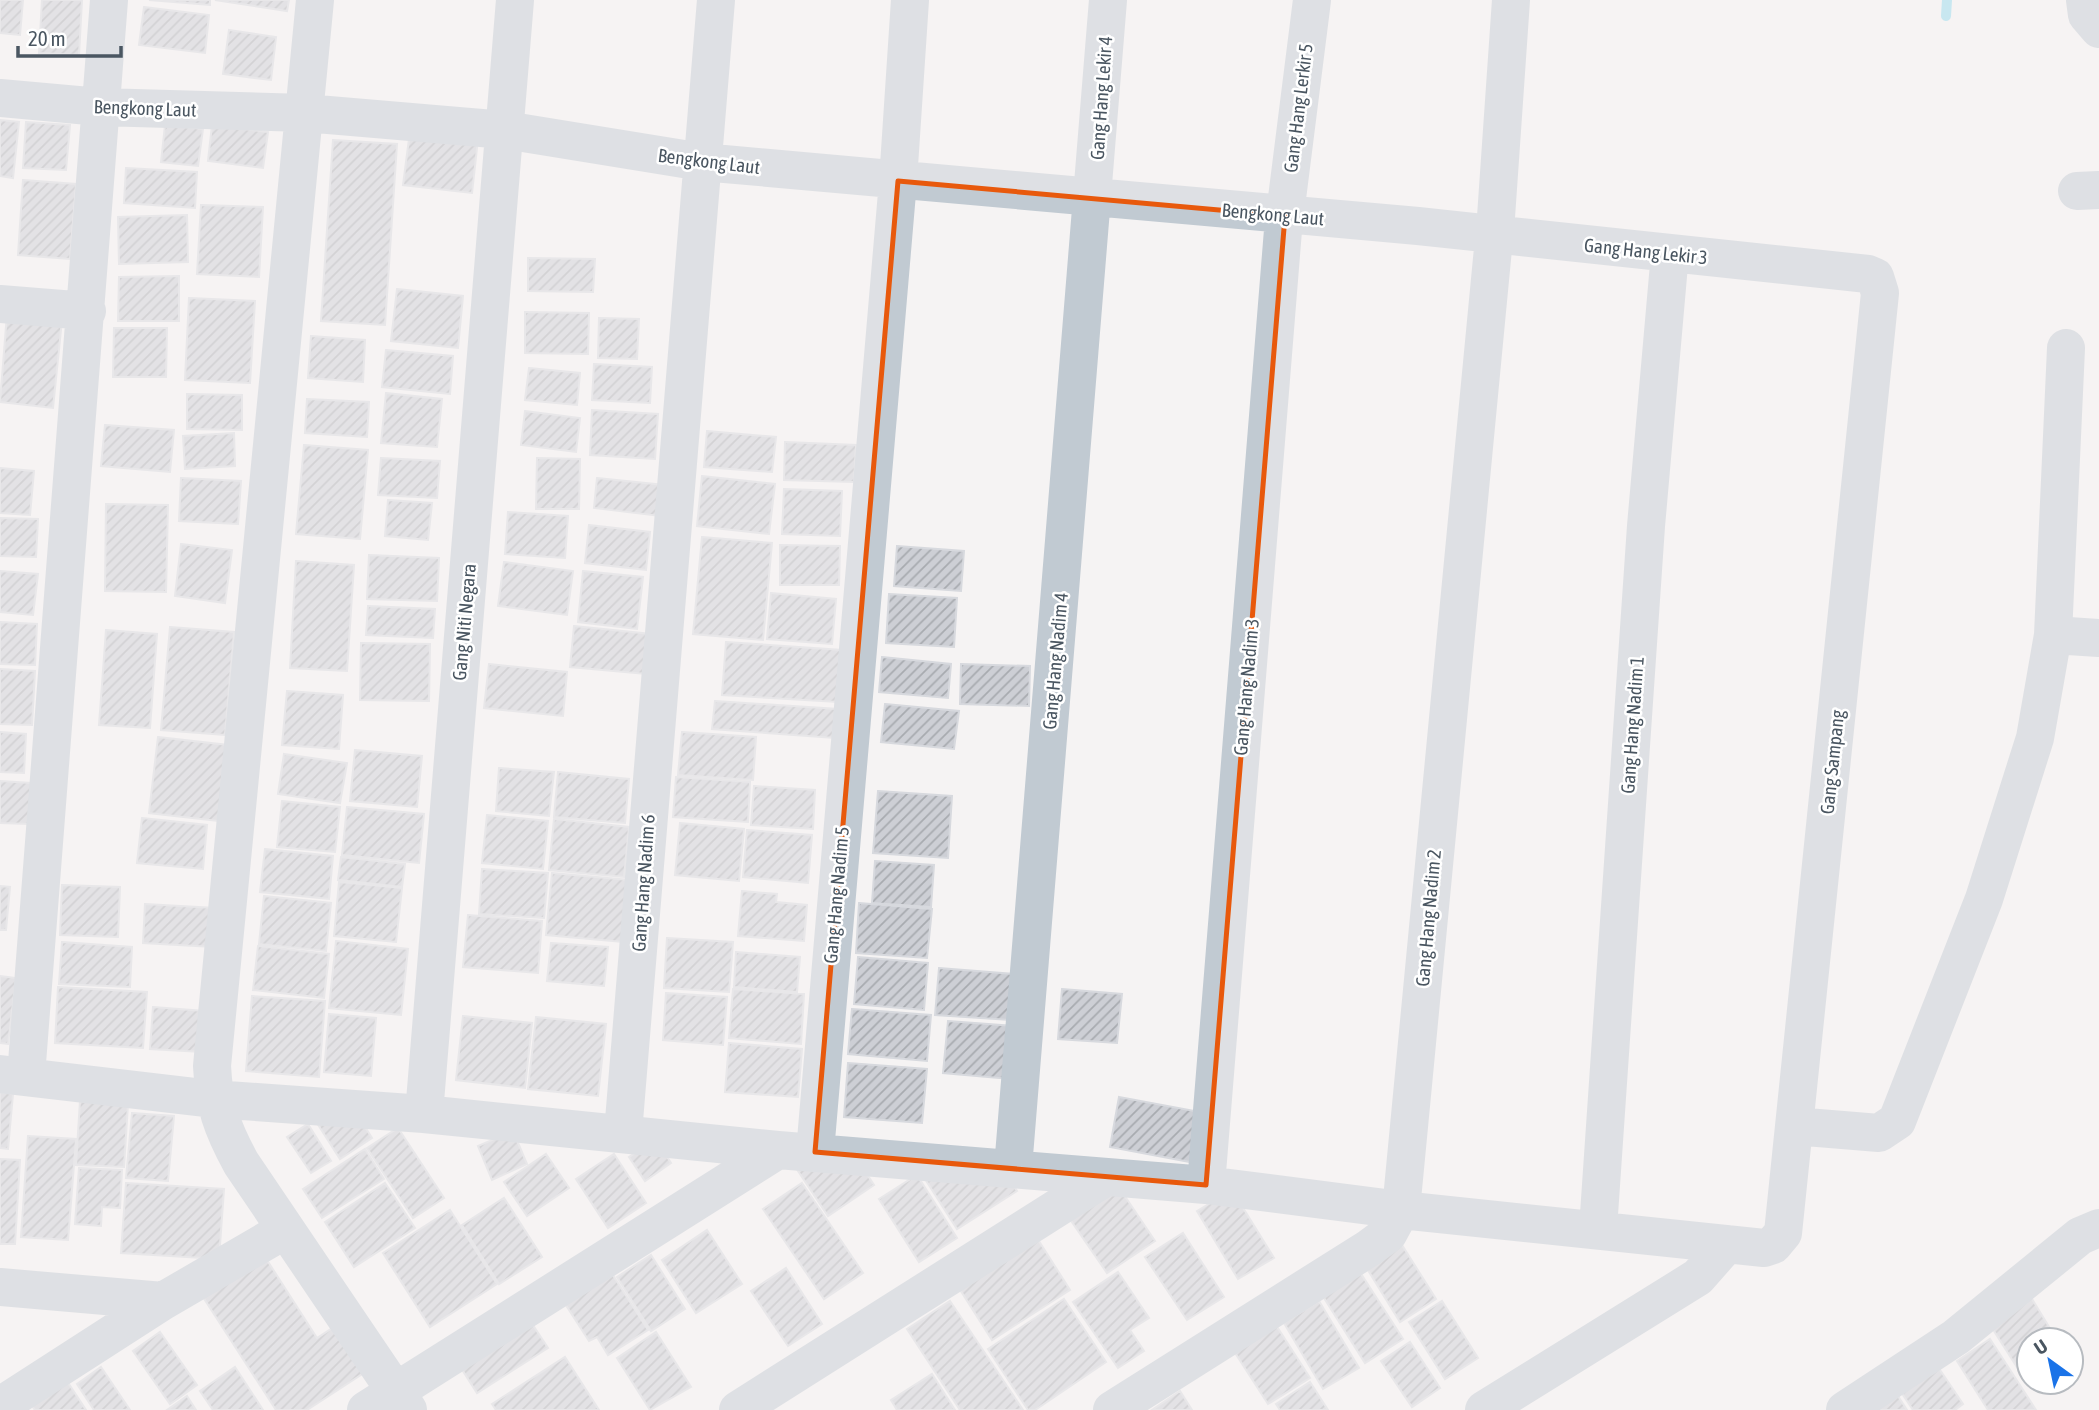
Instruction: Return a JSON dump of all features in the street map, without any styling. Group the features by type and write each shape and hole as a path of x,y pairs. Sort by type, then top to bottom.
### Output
{"street":[{"path":"108,0 87,311 13,1075 214,1099 424,1114 778,1150 1106,1177 1207,1171 1402,1195 1599,1213 1727,1244 1698,1277 1484,1410"},
{"path":"315,0 212,1066 214,1099 223,1130 390,1404 778,1150"},
{"name":"Gang Niti Negara","path":"424,1114 515,0"},
{"name":"Gang Hang Nadim 6","path":"623,1133 716,0"},
{"name":"Gang Hang Nadim 5","path":"815,1152 898,181 910,0"},
{"name":"Gang Hang Lekir 4","path":"1094,196 1108,0"},
{"name":"Gang Hang Lerkir 5","path":"1285,216 1312,0"},
{"name":"Gang Hang Nadim 2","path":"1402,1195 1494,235 1511,0"},
{"path":"2085,0 2087,15 2099,29"},
{"name":"Bengkong Laut","path":"0,98 100,107 305,113 505,130 702,162 1418,226"},
{"name":"Gang Hang Nadim 4","path":"1013,1168 1094,196"},
{"name":"Gang Hang Nadim 3","path":"1207,1171 1285,216"},
{"name":"Gang Hang Lekir 3","path":"1418,226 1875,276"},
{"name":"Gang Hang Nadim 1","path":"1599,1213 1645,540 1670,253"},
{"name":"Gang Sampang","path":"1727,1244 1764,1248 1773,1245 1783,1233 1880,293 1875,276"},
{"path":"0,304 87,311"},
{"path":"1794,1126 1879,1133 1897,1121 1984,899 2035,738 2053,635 2066,348"},
{"path":"2053,635 2099,638"},
{"path":"738,1410 1106,1177"},
{"path":"1112,1410 1388,1234 1402,1195"},
{"path":"1845,1410 1956,1337 2080,1236 2099,1228"},
{"path":"0,1406 163,1301 285,1230"},
{"path":"0,1287 163,1301"}],"highlighted area":[{"path":"898,181 1285,216 1206,1185 815,1152"}],"building":[{"path":"0,0 23,0 20,35 0,33"},
{"path":"42,0 82,0 79,55 39,53"},
{"path":"149,0 210,0 210,5"},
{"path":"215,0 289,0 287,11"},
{"path":"144,7 209,15 205,53 139,45"},
{"path":"229,30 276,37 271,80 223,74"},
{"path":"0,120 19,122 13,178 0,176"},
{"path":"26,122 70,125 66,170 23,168"},
{"path":"165,125 203,129 198,166 161,162"},
{"path":"212,125 268,132 263,168 208,161"},
{"path":"410,131 478,139 472,193 403,185"},
{"path":"333,140 397,144 385,325 321,321"},
{"path":"126,168 197,172 195,208 124,203"},
{"path":"23,180 76,184 70,259 18,255"},
{"path":"201,205 263,207 259,277 197,274"},
{"path":"187,215 188,262 119,264 118,217"},
{"path":"528,258 595,259 593,292 528,291"},
{"path":"179,276 179,321 118,321 119,277"},
{"path":"397,289 463,296 458,348 391,341"},
{"path":"189,298 255,301 250,383 185,380"},
{"path":"525,312 589,313 588,354 525,353"},
{"path":"7,314 62,320 53,408 0,402"},
{"path":"599,318 639,319 637,359 598,358"},
{"path":"114,328 167,328 166,377 113,377"},
{"path":"311,336 365,340 363,382 308,378"},
{"path":"386,350 453,356 450,394 382,387"},
{"path":"594,364 652,367 650,403 592,400"},
{"path":"529,368 580,373 577,405 525,400"},
{"path":"386,393 442,399 437,447 381,443"},
{"path":"187,394 242,395 242,430 187,429"},
{"path":"307,399 369,402 367,437 305,433"},
{"path":"592,410 658,414 655,459 590,455"},
{"path":"525,411 580,418 576,452 521,445"},
{"path":"105,425 174,430 170,472 101,466"},
{"path":"707,431 776,437 772,472 704,467"},
{"path":"234,433 235,466 185,469 183,436"},
{"path":"785,442 856,445 854,482 784,480"},
{"path":"304,445 368,450 360,539 296,534"},
{"path":"381,458 440,461 437,498 378,495"},
{"path":"537,458 580,459 579,509 536,509"},
{"path":"0,468 34,471 30,515 0,513"},
{"path":"702,476 775,484 769,534 697,526"},
{"path":"181,478 241,481 238,524 179,521"},
{"path":"597,478 664,485 660,516 594,508"},
{"path":"784,489 842,491 840,536 782,534"},
{"path":"388,500 432,503 428,540 385,536"},
{"path":"106,504 168,505 166,592 105,591"},
{"path":"508,512 568,516 565,558 505,554"},
{"path":"0,518 38,519 36,557 0,556"},
{"path":"589,525 650,532 646,570 585,563"},
{"path":"702,537 772,543 763,640 693,634"},
{"path":"181,544 232,550 225,603 175,596"},
{"path":"780,545 840,546 839,585 780,585"},
{"path":"897,546 964,551 961,591 894,586"},
{"path":"369,555 439,558 437,601 367,599"},
{"path":"296,561 354,565 347,671 290,668"},
{"path":"504,562 573,571 567,615 498,606"},
{"path":"0,571 38,574 33,615 0,612"},
{"path":"583,571 643,577 637,629 578,622"},
{"path":"771,593 836,599 832,644 767,639"},
{"path":"889,594 957,598 954,647 886,643"},
{"path":"368,606 435,609 433,638 366,635"},
{"path":"0,622 37,624 35,665 0,664"},
{"path":"574,626 651,634 646,674 570,667"},
{"path":"170,627 234,632 225,735 161,730"},
{"path":"106,630 157,634 150,728 99,725"},
{"path":"726,642 842,650 838,702 722,695"},
{"path":"361,643 430,644 429,701 360,700"},
{"path":"882,657 951,664 948,698 879,692"},
{"path":"489,664 567,672 563,716 484,708"},
{"path":"961,664 1030,666 1029,706 960,704"},
{"path":"0,669 35,671 32,725 0,724"},
{"path":"287,691 343,695 339,749 282,745"},
{"path":"715,701 838,709 835,738 712,729"},
{"path":"885,704 959,711 954,749 881,742"},
{"path":"0,732 26,734 24,773 0,772"},
{"path":"682,732 756,737 753,780 678,775"},
{"path":"158,737 228,745 218,821 149,813"},
{"path":"355,750 422,756 417,807 350,801"},
{"path":"284,754 347,763 340,803 278,794"},
{"path":"499,768 554,772 549,816 496,811"},
{"path":"558,772 629,779 625,823 554,817"},
{"path":"676,777 750,782 748,822 673,817"},
{"path":"0,781 31,783 29,824 0,823"},
{"path":"754,786 815,790 813,829 751,825"},
{"path":"878,791 952,796 948,858 873,853"},
{"path":"282,801 340,807 335,852 277,847"},
{"path":"347,807 424,814 419,863 342,855"},
{"path":"487,815 548,821 543,869 482,863"},
{"path":"142,818 207,825 203,869 137,863"},
{"path":"554,819 629,827 624,877 549,870"},
{"path":"680,823 744,829 739,881 675,875"},
{"path":"747,830 812,835 808,883 743,877"},
{"path":"265,849 333,856 329,899 260,892"},
{"path":"341,857 405,864 402,887 338,880"},
{"path":"875,861 934,865 931,907 872,903"},
{"path":"482,869 548,873 544,918 479,914"},
{"path":"552,873 629,880 623,942 546,935"},
{"path":"339,882 402,888 396,942 334,936"},
{"path":"62,885 120,887 118,937 60,935"},
{"path":"0,886 10,887 6,930 0,930"},
{"path":"742,891 777,894 776,902 807,905 804,941 738,936"},
{"path":"264,896 331,903 326,951 259,944"},
{"path":"859,903 932,909 927,958 856,953"},
{"path":"145,904 215,908 213,947 143,943"},
{"path":"468,915 542,921 538,973 463,967"},
{"path":"667,938 733,942 729,992 664,988"},
{"path":"336,941 408,949 401,1015 329,1008"},
{"path":"62,942 132,947 130,987 59,984"},
{"path":"551,943 608,947 604,986 547,981"},
{"path":"258,946 329,954 324,998 253,990"},
{"path":"736,952 800,957 797,992 734,987"},
{"path":"858,957 928,963 924,1010 854,1004"},
{"path":"939,968 1014,974 1010,1020 935,1015"},
{"path":"0,976 16,978 8,1044 0,1043"},
{"path":"58,987 147,992 143,1048 55,1043"},
{"path":"733,989 804,994 801,1044 729,1038"},
{"path":"1062,989 1122,994 1117,1043 1058,1039"},
{"path":"666,993 727,997 723,1045 663,1040"},
{"path":"252,996 325,1001 319,1077 246,1071"},
{"path":"153,1007 204,1011 202,1052 150,1049"},
{"path":"852,1009 931,1015 927,1061 848,1054"},
{"path":"329,1014 376,1018 371,1076 324,1072"},
{"path":"463,1016 532,1023 525,1088 456,1080"},
{"path":"536,1017 606,1024 598,1096 528,1089"},
{"path":"948,1021 1014,1026 1010,1079 943,1073"},
{"path":"729,1043 802,1049 798,1097 725,1092"},
{"path":"848,1063 927,1069 922,1123 844,1117"},
{"path":"0,1092 13,1094 8,1149 0,1148"},
{"path":"1119,1097 1200,1112 1190,1162 1110,1147"},
{"path":"80,1101 128,1104 124,1167 76,1165"},
{"path":"355,1111 372,1138 340,1159 315,1120"},
{"path":"132,1113 174,1116 168,1181 126,1178"},
{"path":"308,1124 331,1161 311,1173 287,1137"},
{"path":"398,1128 444,1198 413,1218 367,1148"},
{"path":"513,1131 527,1164 492,1180 478,1146"},
{"path":"28,1136 76,1139 68,1240 21,1237"},
{"path":"656,1139 671,1163 645,1181 629,1157"},
{"path":"365,1149 384,1179 322,1218 303,1189"},
{"path":"546,1154 569,1188 527,1216 504,1182"},
{"path":"614,1154 646,1203 608,1228 576,1179"},
{"path":"855,1156 874,1185 828,1216 796,1168"},
{"path":"0,1159 20,1160 15,1244 0,1244"},
{"path":"79,1168 122,1170 120,1208 102,1207 101,1226 75,1224"},
{"path":"918,1168 1003,1168 1017,1191 957,1229"},
{"path":"917,1175 957,1238 919,1262 879,1199"},
{"path":"1114,1180 1155,1241 1107,1273 1065,1212"},
{"path":"126,1183 224,1189 219,1259 121,1253"},
{"path":"385,1183 415,1228 354,1267 325,1222"},
{"path":"802,1183 863,1273 824,1299 763,1209"},
{"path":"1232,1190 1274,1258 1238,1279 1197,1211"},
{"path":"504,1198 542,1257 499,1284 462,1225"},
{"path":"450,1210 497,1284 430,1327 383,1253"},
{"path":"1030,1227 1070,1290 992,1340 952,1277"},
{"path":"707,1230 742,1284 696,1313 662,1260"},
{"path":"1183,1233 1224,1297 1187,1320 1145,1257"},
{"path":"1402,1245 1436,1299 1400,1322 1366,1267"},
{"path":"651,1255 685,1309 651,1331 617,1277"},
{"path":"265,1257 317,1338 337,1325 367,1371 307,1410 276,1410 203,1297"},
{"path":"1356,1266 1403,1339 1365,1363 1319,1290"},
{"path":"786,1268 822,1324 788,1346 751,1291"},
{"path":"609,1269 648,1330 608,1355 597,1337 589,1341 562,1299"},
{"path":"1118,1272 1149,1318 1130,1330 1144,1351 1118,1368 1073,1302"},
{"path":"2029,1294 2048,1326 2015,1326 2015,1364 1987,1320"},
{"path":"1064,1299 1106,1362 1035,1410 1028,1410 988,1349"},
{"path":"950,1301 1023,1410 960,1410 907,1329"},
{"path":"1319,1301 1359,1368 1323,1389 1284,1323"},
{"path":"1442,1301 1478,1358 1445,1379 1409,1322"},
{"path":"525,1313 548,1348 477,1393 454,1357"},
{"path":"1272,1319 1310,1378 1268,1404 1230,1345"},
{"path":"160,1332 197,1385 170,1404 133,1351"},
{"path":"656,1332 691,1387 650,1410 617,1358"},
{"path":"1990,1339 2015,1378 2015,1396 2027,1396 2036,1410 1988,1410 1957,1361"},
{"path":"1410,1342 1440,1388 1412,1407 1381,1361"},
{"path":"565,1357 599,1410 496,1410 492,1404"},
{"path":"1936,1364 1963,1404 1955,1410 1913,1410 1899,1389"},
{"path":"101,1367 130,1410 94,1410 77,1384"},
{"path":"235,1367 263,1410 213,1410 200,1391"},
{"path":"932,1374 955,1410 897,1410 891,1400"},
{"path":"65,1378 86,1410 35,1410 29,1402"},
{"path":"1310,1382 1328,1410 1280,1410 1276,1404"},
{"path":"1180,1391 1192,1410 1152,1410"},
{"path":"187,1396 196,1410 167,1410"},
{"path":"1898,1396 1907,1410 1875,1410"}],"waterway":[{"path":"1946,16 1947,0"}]}
